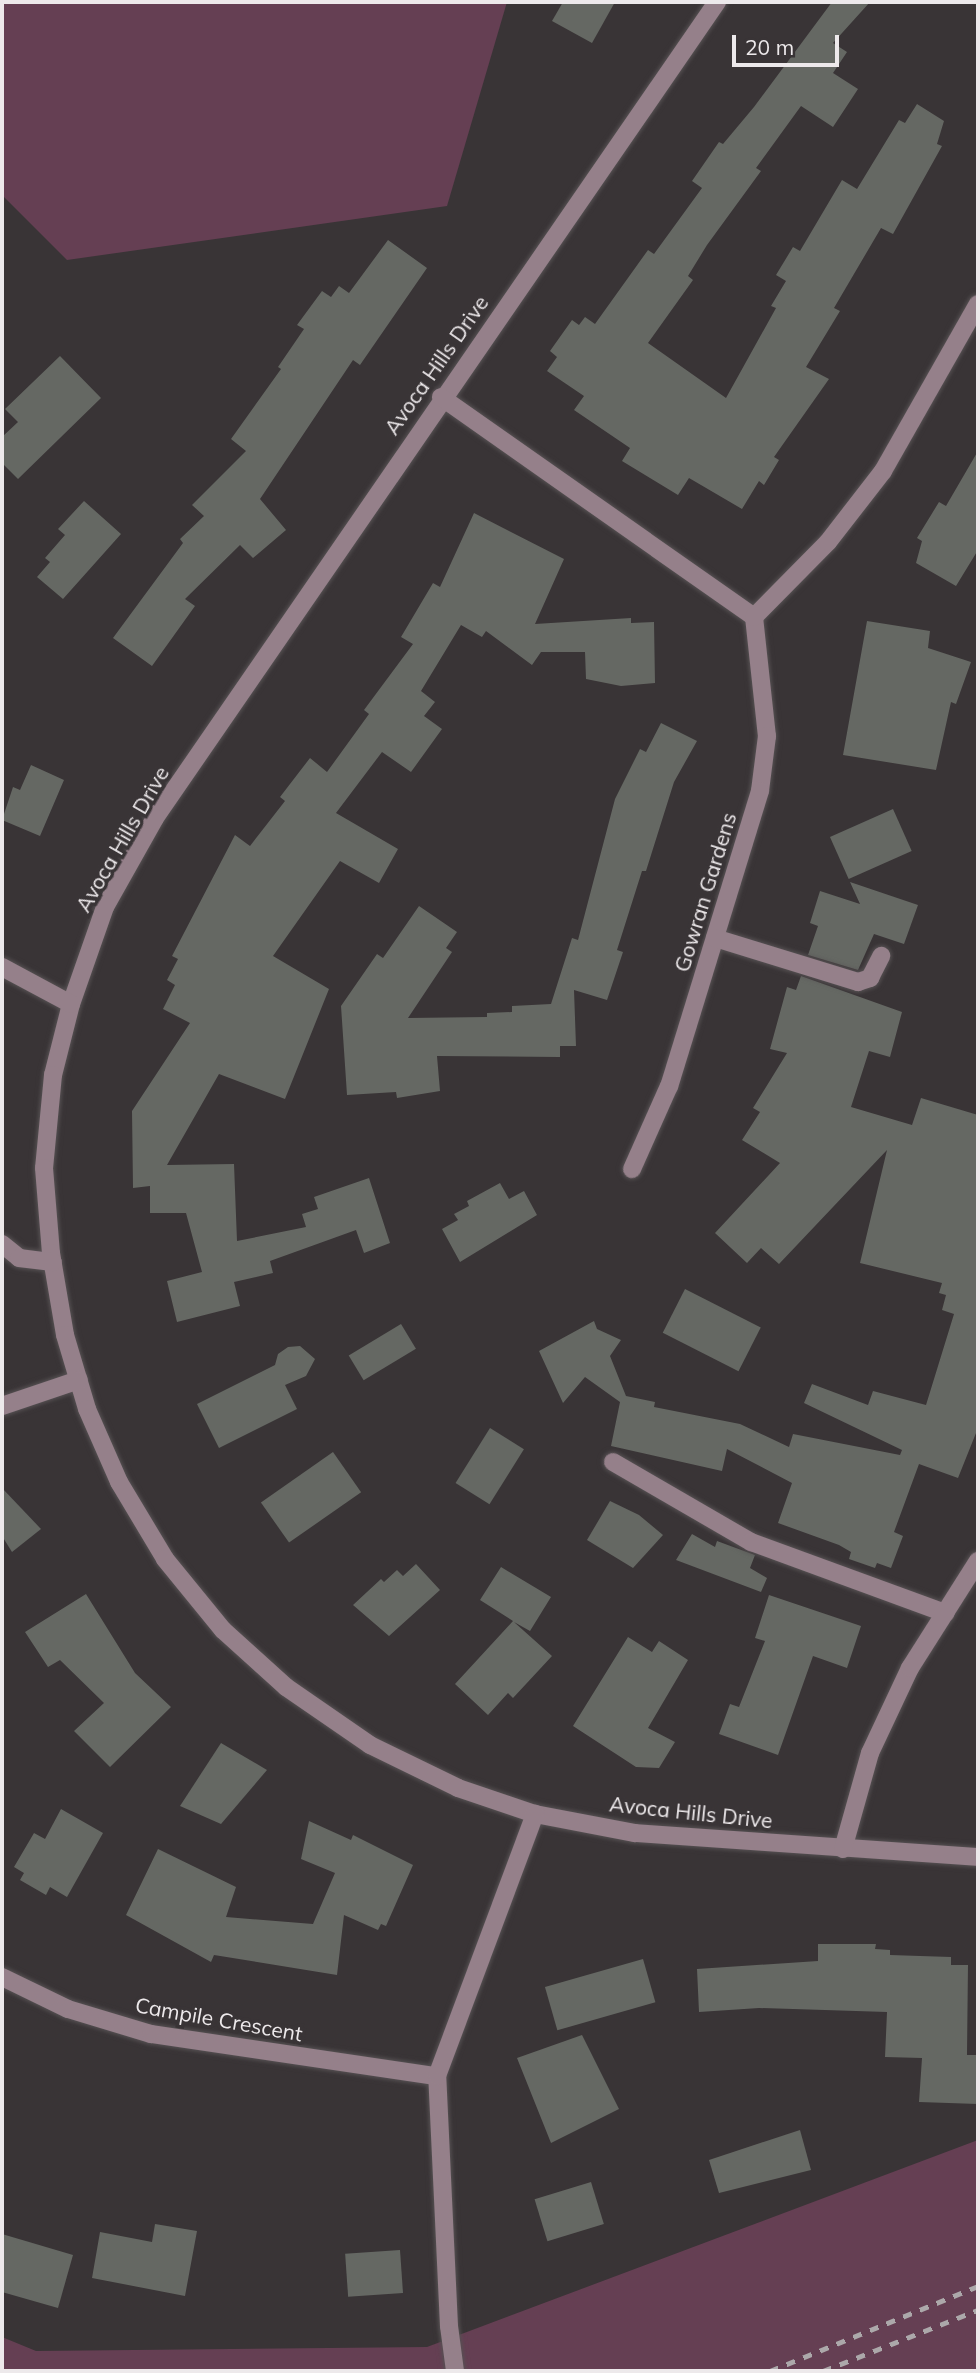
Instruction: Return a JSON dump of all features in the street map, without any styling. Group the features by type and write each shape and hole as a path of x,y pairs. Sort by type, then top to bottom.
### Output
{"street":[{"name":"Avoca Hills Drive","path":"717,2 441,397 155,818 105,907 71,1004 53,1075 44,1168 53,1262 65,1335 79,1380 119,1482 165,1559 223,1630 286,1687 370,1745 458,1788 535,1814 635,1833 978,1857"},
{"path":"441,397 754,617 828,542 883,471 978,304"},
{"name":"Gowran Gardens","path":"632,1169 669,1086 761,791 767,736 754,617"},
{"path":"715,937 858,982 870,978 881,956"},
{"path":"2,967 71,1004"},
{"path":"2,1244 19,1258 53,1262"},
{"path":"2,1405 79,1380"},
{"path":"614,1462 751,1542 945,1613"},
{"path":"843,1849 870,1753 910,1668 978,1561"},
{"path":"455,2371 449,2326 437,2076 535,1814"},
{"name":"Campile Crescent","path":"2,1977 68,2009 151,2034 437,2076"}],"shaded area":[{"path":"2,2 507,2 447,206 67,260 2,195"},
{"path":"978,2140 978,2371 2,2371 2,2337 36,2351 427,2347"}],"building":[{"path":"563,2 615,2 592,43 552,21"},
{"path":"832,2 870,2 833,43 847,52 833,73 858,89 833,127 801,106 756,168 761,171 707,245 688,276 693,280 648,343 726,398 776,308 771,306 786,281 776,275 793,247 800,251 842,180 857,189 899,120 905,123 917,104 944,121 937,144 942,146 893,234 881,228 834,308 840,311 806,367 829,379 774,457 779,460 764,485 759,481 742,509 689,478 678,495 622,461 630,448 574,410 584,396 547,371 557,357 550,351 572,320 579,325 585,317 595,324 648,250 654,254 702,188 692,181 719,142 723,144 754,107"},
{"path":"388,240 427,268 360,365 353,360 260,499 286,530 253,558 240,545 185,599 195,606 152,666 113,638 183,543 180,539 204,516 192,505 246,451 231,439 281,369 278,367 304,329 297,325 322,291 331,297 339,286 349,293"},
{"path":"60,356 101,398 18,479 2,463 2,437 18,422 5,409"},
{"path":"978,451 978,550 956,586 916,563 922,541 917,538 939,502 946,506"},
{"path":"84,501 121,534 63,599 37,577 50,562 45,558 65,535 58,529"},
{"path":"474,513 564,559 535,624 631,618 631,623 654,622 655,683 621,686 586,679 585,652 541,652 532,665 486,631 482,637 461,625 421,691 435,702 424,716 442,729 411,772 382,752 336,813 398,849 379,883 340,861 273,956 329,989 285,1099 219,1074 167,1165 234,1164 237,1241 306,1227 302,1214 318,1209 314,1197 369,1178 390,1243 364,1253 356,1230 270,1261 273,1273 234,1282 240,1306 177,1322 167,1281 202,1272 186,1213 150,1213 150,1186 133,1188 132,1111 190,1023 163,1009 175,985 167,980 178,959 172,956 235,835 250,846 285,801 280,797 310,758 327,772 369,714 364,710 413,644 401,637 433,583 440,587"},
{"path":"867,621 930,631 928,648 971,662 956,704 951,702 936,770 843,755"},
{"path":"661,723 697,741 674,782 646,871 642,871 617,950 623,952 607,1000 574,990 576,1046 560,1046 560,1057 437,1056 440,1091 397,1098 396,1092 347,1095 341,1006 377,954 383,958 419,906 457,932 446,948 452,952 408,1018 487,1017 487,1013 512,1012 512,1006 551,1004 572,938 578,940 615,799 640,749 646,752"},
{"path":"31,765 64,780 40,836 2,820 13,787 20,790"},
{"path":"893,809 912,851 849,879 830,837"},
{"path":"850,882 918,905 904,944 874,934 858,970 808,955 818,926 810,923 820,891 860,904"},
{"path":"801,976 902,1012 890,1057 869,1051 851,1107 912,1125 921,1098 978,1115 978,1428 958,1478 919,1464 894,1532 903,1536 891,1568 877,1563 875,1568 849,1559 851,1552 839,1545 778,1523 792,1483 727,1449 722,1471 611,1446 620,1402 585,1377 563,1403 539,1351 594,1321 597,1329 621,1340 610,1356 626,1396 655,1402 654,1407 740,1424 789,1447 793,1434 900,1455 902,1450 804,1403 812,1384 868,1405 873,1391 926,1405 954,1314 942,1310 946,1295 939,1293 942,1283 860,1263 887,1150 779,1264 761,1248 747,1263 715,1233 780,1163 742,1140 760,1112 753,1108 787,1053 770,1049 787,987 796,990"},
{"path":"500,1183 509,1199 524,1191 537,1215 460,1262 442,1229 458,1220 454,1214 469,1206 467,1201"},
{"path":"685,1289 761,1328 738,1371 663,1333"},
{"path":"401,1324 416,1349 364,1380 349,1355"},
{"path":"300,1346 315,1359 306,1376 285,1385 297,1409 219,1448 197,1404 275,1365 278,1354 288,1347"},
{"path":"490,1428 524,1449 489,1504 456,1483"},
{"path":"333,1452 361,1492 289,1543 261,1502"},
{"path":"2,1488 41,1529 12,1552 2,1536"},
{"path":"610,1501 639,1515 663,1535 633,1568 587,1540"},
{"path":"692,1534 715,1547 717,1541 755,1555 750,1568 767,1578 761,1592 676,1560"},
{"path":"416,1564 440,1590 389,1636 353,1605 381,1579 384,1582 397,1570 403,1576"},
{"path":"501,1567 551,1597 530,1631 514,1622 552,1656 513,1698 508,1693 488,1715 455,1684 513,1621 480,1600"},
{"path":"86,1594 135,1673 171,1707 110,1767 74,1731 104,1703 60,1660 48,1667 25,1632"},
{"path":"769,1595 861,1626 847,1668 813,1656 778,1755 719,1734 730,1704 739,1707 765,1641 755,1638"},
{"path":"628,1637 652,1652 659,1641 688,1660 648,1728 675,1742 659,1768 636,1767 573,1726"},
{"path":"221,1743 267,1770 221,1824 180,1806"},
{"path":"61,1809 103,1833 67,1897 50,1887 46,1895 20,1880 24,1873 14,1867 34,1833 45,1839"},
{"path":"309,1821 351,1840 353,1835 413,1865 386,1926 381,1924 378,1930 344,1915 337,1975 214,1955 211,1962 126,1915 158,1849 236,1887 226,1917 313,1924 335,1873 301,1859"},
{"path":"818,1944 876,1944 875,1949 890,1950 890,1955 951,1957 951,1965 968,1965 967,2055 978,2055 978,2104 919,2102 922,2058 885,2057 887,2012 759,2008 699,2012 697,1969 818,1961"},
{"path":"643,1959 655,2002 557,2030 545,1987"},
{"path":"582,2035 619,2109 551,2143 517,2058"},
{"path":"800,2130 811,2170 719,2193 709,2160"},
{"path":"591,2182 604,2224 547,2241 535,2199"},
{"path":"155,2224 197,2231 185,2296 92,2278 100,2232 152,2242"},
{"path":"2,2234 73,2255 58,2308 2,2292"},
{"path":"400,2250 403,2293 348,2297 345,2254"}],"railway":[{"path":"770,2371 978,2286"},
{"path":"823,2371 978,2310"}]}
